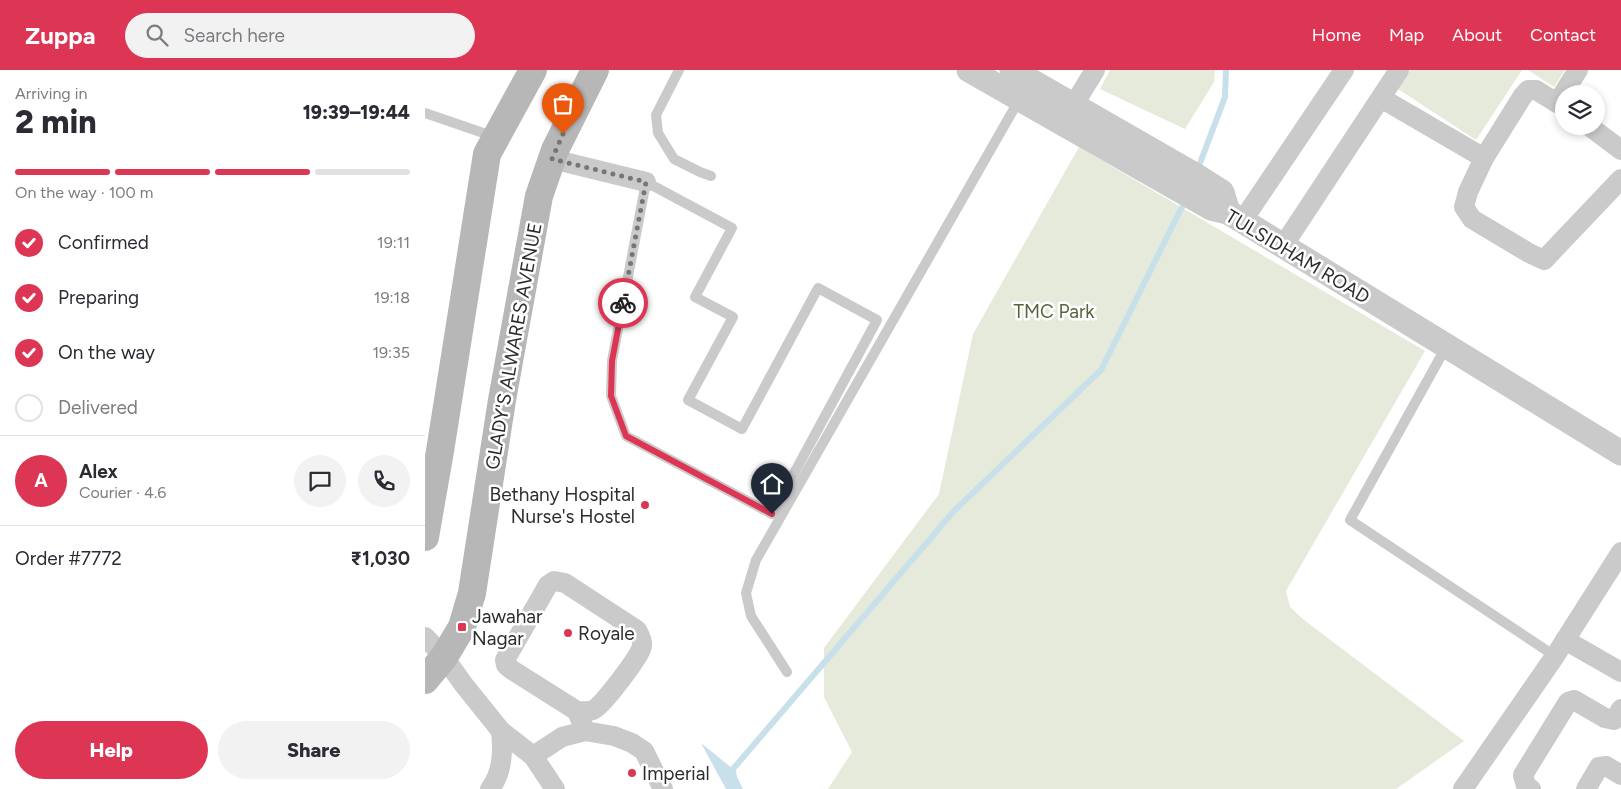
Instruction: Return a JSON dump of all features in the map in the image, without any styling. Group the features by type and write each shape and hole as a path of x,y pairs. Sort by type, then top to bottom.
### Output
{"main road":[{"path":"425,537 436,450 487,154 533,70"},
{"name":"GLADY'S ALWARES AVENUE","path":"425,680 444,657 462,628 472,593 503,400 539,196 555,150 595,70"}],"street":[{"name":"TULSIDHAM ROAD","path":"969,70 1019,99 1072,112 1190,183 1211,208 1235,216 1621,453"},
{"path":"1011,70 1072,112 1095,70"},
{"path":"1235,216 1344,70"},
{"path":"1283,246 1399,70"},
{"path":"1570,85 1578,70"},
{"path":"1555,103 1536,90 1528,90 1522,97 1484,158 1468,192 1464,207 1472,219 1544,260 1621,179"},
{"path":"1381,98 1484,158"},
{"path":"1601,135 1621,150"},
{"path":"552,159 646,182"},
{"path":"1463,789 1560,648 1621,552"},
{"path":"577,711 592,711 600,706 610,695 641,649 642,638 637,630 565,583 554,580 548,584 505,660 506,665 577,711 585,731"},
{"path":"425,637 444,657 463,685 501,730 533,756 555,789"},
{"path":"1560,648 1621,672"},
{"path":"1531,789 1526,786 1523,775 1568,702 1573,700 1605,718 1614,720 1621,709"},
{"path":"490,789 495,782 501,763 503,748 501,730"},
{"path":"533,756 562,736 585,731 614,736 632,743 644,751 663,789"},
{"path":"1586,789 1599,767 1606,766 1621,775"}],"lane":[{"path":"679,70 656,115 658,133 674,159 711,176"},
{"path":"787,672 751,616 746,593 756,560 1019,99"},
{"path":"425,113 496,137"},
{"path":"877,320 772,514 626,436 611,396 612,361 646,182 731,228 695,297 733,317 688,400 743,429 819,288 877,320 889,327"},
{"path":"1447,346 1350,520 1560,648"}],"green space":[{"path":"1110,70 1215,70 1214,82 1185,129 1100,89"},
{"path":"1410,70 1522,70 1476,140 1398,89"},
{"path":"1528,70 1565,70 1554,87"},
{"name":"TMC Park","path":"1079,147 1425,351 1286,591 1290,607 1304,620 1464,741 1396,789 828,789 852,752 824,697 824,648 939,494 973,334"}],"water":[{"path":"701,743 733,769 743,789 726,789"}],"waterway":[{"path":"1197,171 1225,97 1226,70"},
{"path":"735,789 733,769 954,511 1101,370 1183,205"}],"way so far":[{"path":"563,134 552,159 646,182 623,303"}],"place":[{"name":"Bethany Hospital Nurse's Hostel","path":"645,505"},
{"name":"Jawahar Nagar","path":"462,627"},
{"name":"Royale","path":"568,633"},
{"name":"Imperial","path":"632,773"}],"route":[{"path":"623,303 612,361 611,396 626,436 772,514"}]}
